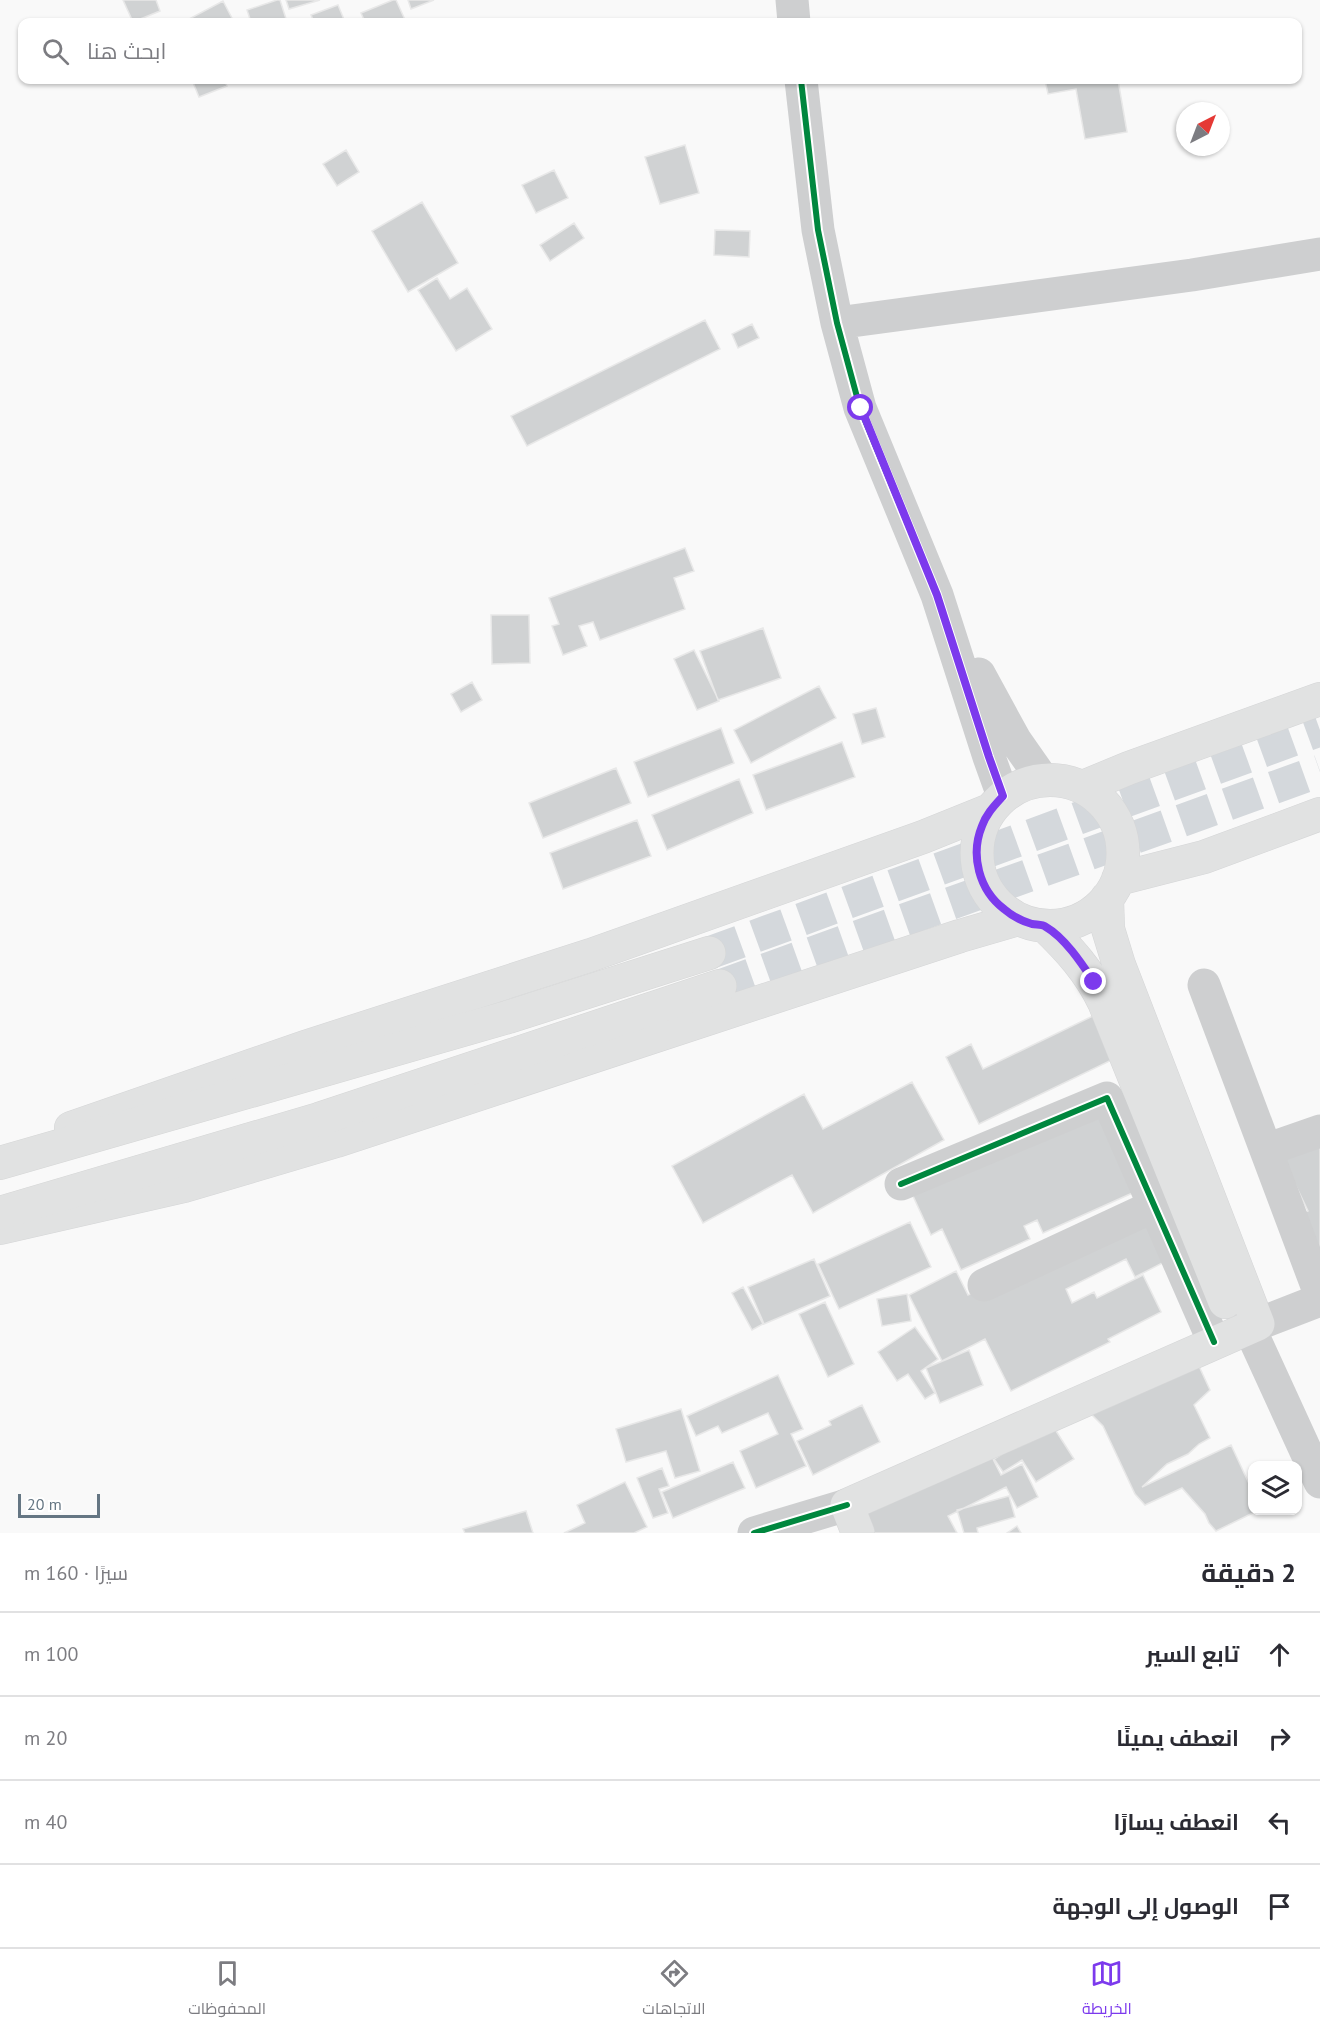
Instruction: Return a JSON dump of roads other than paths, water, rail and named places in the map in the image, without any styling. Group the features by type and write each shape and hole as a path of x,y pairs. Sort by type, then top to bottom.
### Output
{"main road":[{"path":"1083,787 1320,699"},
{"path":"0,1153 304,1047 591,955 923,837 997,803 1029,782 1063,781 1083,787 1100,800 1113,817 1121,837 1123,858 1113,889 1108,929 1239,1331"},
{"path":"997,803 981,826 977,843 977,862 981,879 990,896 1003,908 1031,922 1069,948 1083,966 1104,1002 1239,1331"},
{"path":"0,1227 184,1186 325,1144 960,936 1031,922 1068,923 1090,914 1113,889 1320,814"},
{"path":"0,1163 508,1017 709,953"},
{"path":"0,1213 319,1119 720,986"},
{"path":"853,1519 1239,1331"}],"street":[{"path":"792,0 794,18"},
{"path":"801,84 818,230 837,323 861,408 937,595 989,757 997,803"},
{"path":"837,323 1192,275 1320,254"},
{"path":"937,595 999,714 1043,780"},
{"path":"1204,985 1320,1294"},
{"path":"901,1184 1107,1098 1154,1206 1239,1331 1320,1482"},
{"path":"1266,1150 1320,1131"},
{"path":"984,1285 1154,1206"},
{"path":"1239,1331 1320,1300"},
{"path":"754,1533 853,1519"}],"tunnel":[{"path":"709,953 1320,730"},
{"path":"720,986 1320,771"}]}
